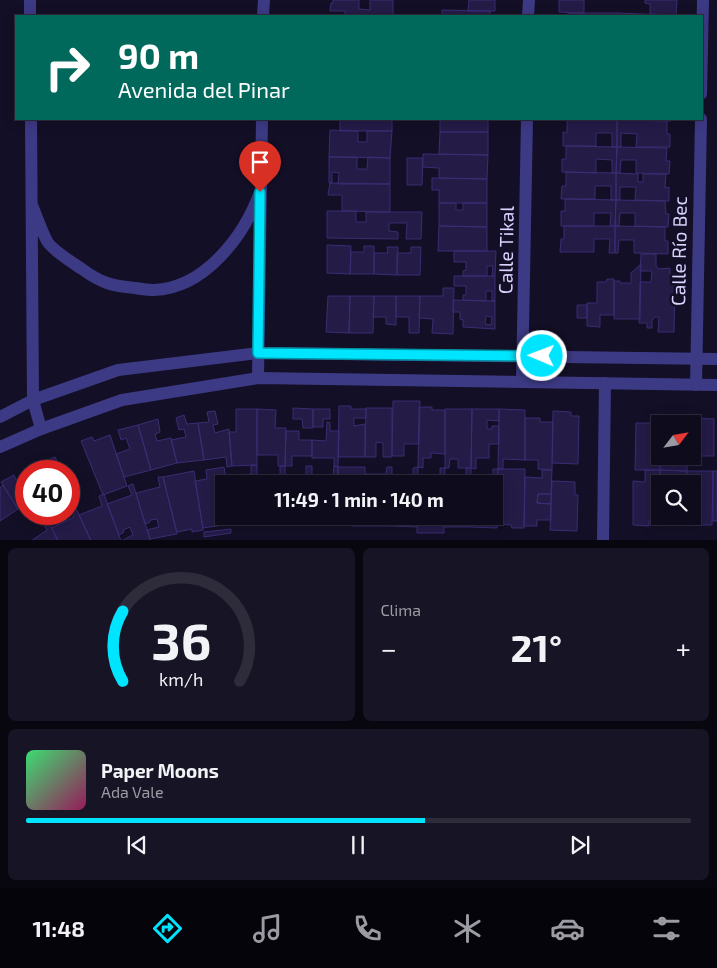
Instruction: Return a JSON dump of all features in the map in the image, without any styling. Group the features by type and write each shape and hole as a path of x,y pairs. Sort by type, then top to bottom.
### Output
{"street":[{"path":"30,0 30,15"},
{"path":"264,0 264,15"},
{"path":"528,15 529,0"},
{"path":"703,0 703,15"},
{"path":"31,120 33,400 41,430"},
{"path":"258,378 262,120"},
{"name":"Calle Tikal","path":"522,382 527,120"},
{"name":"Calle Río Bec","path":"696,385 701,120"},
{"path":"32,205 48,242 92,276 112,286 154,290 183,283 216,260 231,246 243,229 253,212 260,192"},
{"path":"0,417 33,400 118,370 258,353 717,359"},
{"path":"0,447 122,400 258,378 717,385"},
{"path":"603,540 605,383"}],"building":[{"path":"333,0 359,0 359,9 370,10 370,0 393,0 393,15 345,15 345,11 330,11 331,3 333,3"},
{"path":"469,0 495,0 495,11 468,11"},
{"path":"559,0 584,0 584,13 559,12"},
{"path":"645,0 677,0 676,15 650,14 650,4 645,3"},
{"path":"442,10 490,11 490,15 442,15"},
{"path":"568,13 618,13 618,15 568,15"},
{"path":"618,13 669,15 618,15"},
{"path":"340,120 392,120 392,131 340,131"},
{"path":"440,120 488,120 488,132 440,132"},
{"path":"567,120 617,120 617,147 612,147 612,133 596,133 596,146 563,146 563,132 567,133"},
{"path":"617,120 667,121 670,147 636,147 637,134 621,133 621,147 617,147"},
{"path":"637,120 671,120 671,121"},
{"path":"330,130 358,131 358,142 367,142 367,131 392,131 390,158 329,157"},
{"path":"440,132 488,132 488,155 439,154"},
{"path":"566,146 617,147 616,173 612,173 612,160 596,159 596,173 562,172 562,159 566,159"},
{"path":"617,147 667,148 666,161 670,161 669,174 636,173 636,160 621,160 620,173 616,173"},
{"path":"423,154 488,155 487,179 439,178 439,168 422,167"},
{"path":"329,157 357,157 357,169 367,169 368,157 390,158 390,184 338,184 339,173 332,172 332,183 329,183"},
{"path":"407,158 423,158 422,185 407,185"},
{"path":"566,172 616,173 616,200 611,200 611,186 595,186 595,199 561,199 562,186 566,186"},
{"path":"616,173 638,174 638,182 643,182 643,174 666,174 665,188 669,187 669,201 635,200 636,187 620,187 620,200 616,200"},
{"path":"432,178 487,179 487,203 439,203 439,190 432,190"},
{"path":"330,183 390,184 390,212 342,211 342,195 328,195"},
{"path":"565,199 616,200 615,226 610,226 611,213 594,213 594,226 561,226 561,211 565,211"},
{"path":"616,200 665,201 666,214 669,214 668,227 635,226 635,213 620,213 619,226 615,226"},
{"path":"439,203 456,203 456,210 463,210 463,203 487,203 487,227 439,226"},
{"path":"327,211 356,211 356,222 366,222 366,212 422,212 421,239 406,239 407,223 389,223 389,231 398,232 398,239 327,238"},
{"path":"439,226 487,227 487,251 438,251"},
{"path":"564,226 615,226 615,253 609,253 610,239 594,239 594,252 560,252 561,239 564,239"},
{"path":"615,226 665,227 665,241 668,241 668,254 634,253 634,240 619,240 618,253 615,253"},
{"path":"327,245 351,246 350,274 327,273"},
{"path":"364,246 374,246 374,274 350,274 351,252 364,252"},
{"path":"387,247 398,247 397,275 374,274 374,253 388,253"},
{"path":"411,247 421,247 420,275 397,275 397,253 411,253"},
{"path":"454,251 496,251 495,276 492,276 493,266 487,266 487,276 463,276 463,271 466,270 466,262 454,262"},
{"path":"641,254 656,254 656,266 659,269 670,268 670,274 675,274 674,332 658,332 659,317 655,317 652,320 652,328 647,328 647,323 639,323 640,282 651,282 652,271 640,271"},
{"path":"641,264 640,319 614,319 614,281 631,283 631,273"},
{"path":"454,276 495,276 495,301 492,301 492,291 486,291 486,301 463,300 463,295 466,295 466,286 454,286"},
{"path":"607,279 614,279 614,315 600,315 600,327 587,326 587,303 597,303 597,282 606,282"},
{"path":"443,288 454,288 453,334 432,333 433,319 419,318 420,296 443,296"},
{"path":"328,296 350,296 349,333 326,332"},
{"path":"350,296 374,296 373,333 349,333"},
{"path":"374,296 396,296 396,325 386,324 386,317 373,317"},
{"path":"396,296 420,296 419,333 409,333 409,317 396,317"},
{"path":"453,300 495,301 495,329 463,327 460,312 453,312","holes":["486,316 492,317 491,325 485,324"]},
{"path":"577,305 587,305 587,318 577,318"},
{"path":"393,401 420,401 419,444 404,444 404,456 392,456"},
{"path":"339,406 351,406 351,409 366,409 366,418 354,418 354,426 365,424 365,457 338,457"},
{"path":"419,407 445,410 445,454 431,453 431,458 423,458 423,468 418,467"},
{"path":"293,408 313,409 313,428 303,428 302,419 293,419"},
{"path":"366,408 392,408 392,457 383,457 383,443 376,442 376,457 365,457"},
{"path":"236,409 257,409 257,465 232,466 229,432 236,432"},
{"path":"257,409 276,410 275,428 286,428 285,466 278,466 278,455 257,455"},
{"path":"313,409 330,409 330,419 323,419 323,427 313,427"},
{"path":"445,409 472,409 471,468 458,468 458,459 450,459 449,468 445,468"},
{"path":"472,409 499,409 499,421 487,420 487,429 492,429 492,426 499,426 499,444 489,444 489,458 476,458 476,469 471,468"},
{"path":"499,409 525,410 525,460 503,459 503,469 498,469"},
{"path":"215,411 218,424 213,425 215,433 229,429 232,466 227,467 226,457 204,460 198,423 209,422 207,412"},
{"path":"553,411 571,412 571,416 579,416 578,464 552,463"},
{"path":"184,415 187,424 198,423 204,460 177,463 171,440 186,437 184,429 179,430 176,418"},
{"path":"525,418 540,418 540,422 553,422 552,470 538,469 538,460 525,460"},
{"path":"701,418 714,419 714,456 701,456"},
{"path":"158,419 160,432 155,434 157,441 171,438 177,463 151,470 138,425"},
{"path":"327,422 330,423 330,431 339,431 338,467 334,466 334,458 312,458 312,440 326,441"},
{"path":"636,423 651,423 651,465 660,465 660,470 635,470"},
{"path":"138,425 151,470 124,477 116,454 130,449 126,438 121,440 118,430"},
{"path":"286,431 299,431 299,440 312,440 312,456 292,456 292,466 285,466"},
{"path":"110,435 127,486 103,495 81,441 92,437 94,441"},
{"path":"251,465 257,465 257,475 238,475 251,474"},
{"path":"660,465 687,465 687,471 660,470"},
{"path":"280,466 285,466 285,475 280,475"},
{"path":"306,466 312,466 312,475 306,475"},
{"path":"334,466 338,467 338,475 333,475"},
{"path":"224,467 225,475 215,475 215,525 223,525 203,528 195,481 207,479 206,470"},
{"path":"338,467 365,467 365,475 338,475"},
{"path":"387,467 392,467 392,475 365,475 365,474 386,474"},
{"path":"418,467 418,475 413,475 413,468"},
{"path":"440,468 445,468 445,475 440,475"},
{"path":"466,468 471,468 471,475 466,475"},
{"path":"493,469 498,469 498,475 493,475"},
{"path":"498,469 525,469 524,528 512,528 511,525 503,524 503,475 498,475"},
{"path":"542,470 552,470 551,494 538,494 537,503 551,504 551,520 537,520 537,526 524,526 525,477 542,478"},
{"path":"645,470 660,470 660,475 651,475 651,521 649,521 649,526 633,525 633,481 645,482"},
{"path":"660,470 687,471 687,475 660,475"},
{"path":"194,471 203,530 192,532 192,529 177,532 163,477"},
{"path":"687,471 713,471 712,525 701,525 701,475 687,475"},
{"path":"713,471 717,471 717,521 713,521"},
{"path":"14,475 15,504 1,482"},
{"path":"158,477 163,477 177,534 150,539 147,530 159,527 157,519 150,520 150,522 145,524 136,493 160,487"},
{"path":"552,481 575,482 575,495 578,495 577,531 550,530"},
{"path":"133,484 151,540 123,540 133,535 130,527 123,530 124,532 119,535 107,504 132,495 128,486"},
{"path":"3,485 15,504 15,511 0,521 0,488"},
{"path":"104,494 121,540 91,540 80,515 102,506 99,496"},
{"path":"538,494 551,494 551,504 537,503"},
{"path":"80,517 91,540 58,540 52,528 58,525 80,525"},
{"path":"44,525 50,525 58,540 32,540 47,530"},
{"path":"364,525 391,525 391,526"},
{"path":"417,525 417,527 391,526"},
{"path":"417,525 444,525 444,533 417,533"},
{"path":"444,525 470,525 470,527 444,527"},
{"path":"470,525 497,525 497,528 470,527"},
{"path":"231,529 231,533 204,537 204,532"}],"route":[{"path":"260,192 258,353 542,356"}]}
